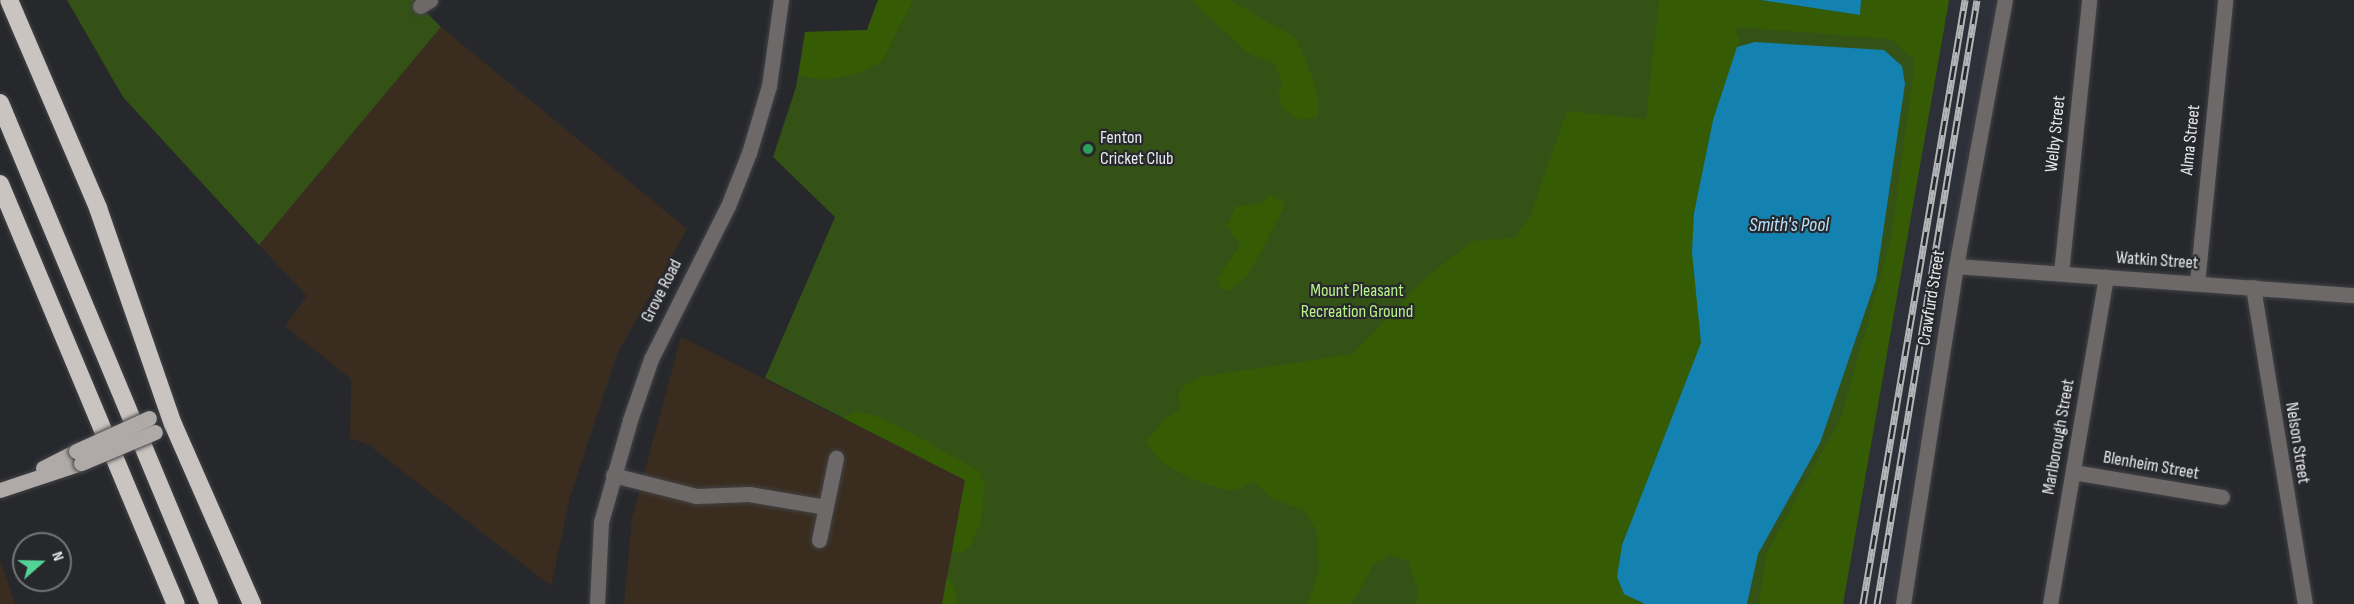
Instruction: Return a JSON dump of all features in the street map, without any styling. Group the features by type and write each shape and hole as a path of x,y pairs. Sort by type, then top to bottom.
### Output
{"highway":[{"path":"9,0 98,208 170,417 252,604"},
{"path":"0,103 209,604"},
{"path":"0,184 176,604"},
{"path":"0,209 37,274"}],"main road":[{"path":"4,488 170,417"}],"street":[{"name":"Grove Road","path":"597,604 601,522 613,476 651,359 728,206 749,153 769,86 781,0"},
{"name":"Crawfurd Street","path":"1903,604 1956,266 2005,0"},
{"name":"Welby Street","path":"2061,273 2089,0"},
{"name":"Alma Street","path":"2197,283 2225,0"},
{"name":"Watkin Street","path":"1956,266 2354,295"},
{"name":"Marlborough Street","path":"2050,604 2106,277"},
{"name":"Nelson Street","path":"2253,287 2305,604"},
{"path":"819,540 836,458"},
{"name":"Blenheim Street","path":"2073,472 2222,497"},
{"path":"613,476 696,496 749,494 825,507"}],"shaded area":[{"path":"1949,0 1997,0 1951,250 1894,604 1843,604"},
{"path":"441,27 687,229 617,354 570,497 551,586 369,445 350,438 351,379 285,326 307,296 259,245"},
{"path":"681,337 966,480 942,604 624,604 632,518"},
{"path":"1,563 15,604 0,604"}],"green space":[{"path":"67,0 414,0 441,27 259,245 123,97"},
{"name":"Mount Pleasant Recreation Ground","path":"878,0 1949,0 1843,604 942,604 965,480 765,378 835,217 773,157 796,87 805,32 867,30"},
{"path":"878,0 913,0 881,63 853,75 823,80 799,75 805,32 867,30"},
{"path":"1192,0 1230,0 1296,38 1313,78 1318,100 1318,117 1299,120 1284,109 1278,95 1282,82 1274,64 1247,53"},
{"path":"1659,0 1761,0 1859,15 1861,0 1949,0 1843,604 1759,604 1766,554 1841,417 1891,239 1915,60 1891,39 1734,27 1740,40 1713,120 1694,213 1702,343 1622,545 1617,577 1624,594 1643,604 1417,604 1417,588 1408,561 1390,555 1374,564 1352,604 1307,604 1319,571 1317,532 1304,511 1273,499 1253,482 1240,489 1225,490 1191,479 1161,462 1146,442 1165,419 1180,409 1178,396 1184,386 1200,377 1352,354 1427,277 1473,241 1515,238 1529,218 1567,111 1646,119"},
{"path":"1270,195 1283,200 1284,207 1259,256 1248,275 1229,291 1221,288 1217,279 1240,245 1227,225 1236,206 1261,204"},
{"path":"855,412 873,415 906,430 979,471 985,484 981,522 970,547 960,553 952,551 965,480 843,418"},
{"path":"947,577 955,588 958,604 942,604"}],"water":[{"path":"1761,0 1861,0 1860,15"},
{"name":"Smith's Pool","path":"1755,42 1884,50 1902,66 1905,84 1876,280 1820,443 1758,554 1747,604 1645,604 1624,594 1617,577 1622,545 1701,343 1692,252 1694,213 1713,120 1737,47"}],"railway":[{"path":"1863,604 1965,0"},
{"path":"1877,604 1977,0"}],"place":[{"name":"Fenton Cricket Club","path":"1088,149"}]}
